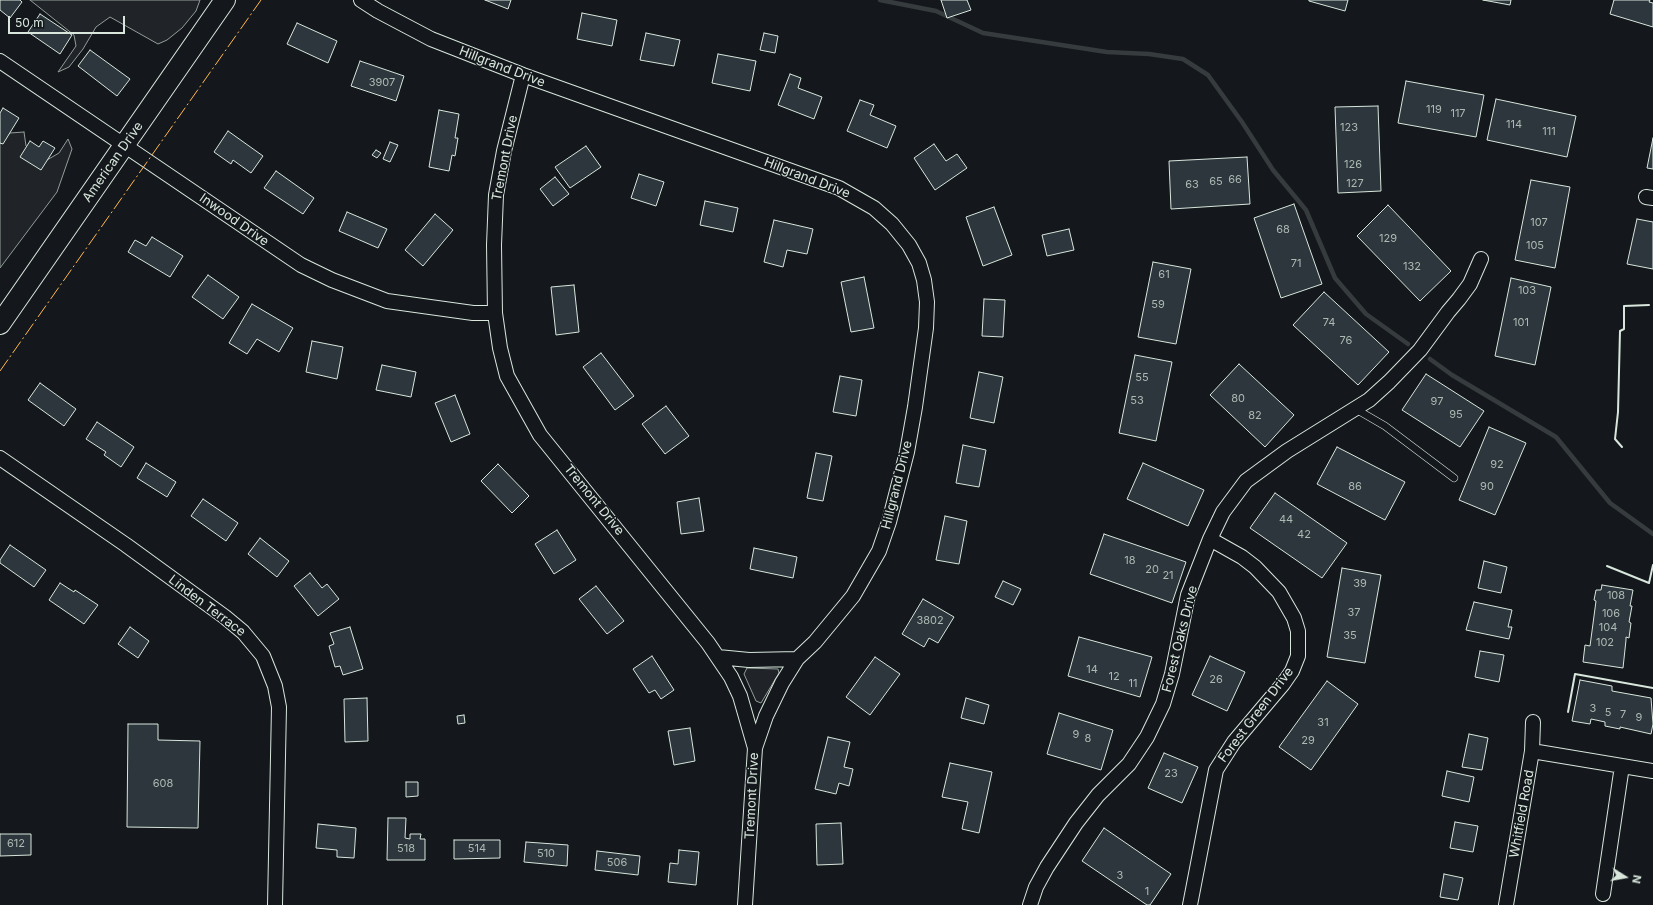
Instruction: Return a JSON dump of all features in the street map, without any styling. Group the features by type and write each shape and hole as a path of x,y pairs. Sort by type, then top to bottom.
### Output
{"street":[{"name":"American Drive","path":"0,324 126,145 225,0"},
{"name":"Hillgrand Drive","path":"361,0 378,11 431,39 523,75 839,188 874,208 892,224 909,245 924,280 927,302 926,328 916,407 907,452 880,551 853,596 815,642 797,659 782,683 766,716 755,748"},
{"name":"Inwood Drive","path":"0,61 126,145 264,241 302,265 332,280 387,301 466,312 495,313"},
{"name":"Tremont Drive","path":"523,75 504,151 496,194 494,245 495,313 500,348 507,376 540,435 680,607 718,657 740,696 755,748 745,905"},
{"name":"Forest Oaks Drive","path":"1030,905 1036,887 1047,867 1076,823 1098,796 1129,764 1147,737 1160,711 1172,674 1188,595 1210,539 1223,512 1246,481 1287,451 1369,400 1420,350 1470,284 1481,259"},
{"name":"Linden Terrace","path":"0,458 126,545 225,617 243,632 263,656 275,686 279,707 275,905"},
{"name":"Forest Green Drive","path":"1190,905 1216,770 1234,742 1283,684 1292,671 1298,656 1298,632 1296,624 1287,603 1279,592 1255,567 1242,557 1210,539"},
{"path":"718,657 748,660 797,659"},
{"name":"Whitfield Road","path":"1506,905 1532,751 1533,722"},
{"path":"1532,751 1653,771"},
{"path":"1603,894 1622,766"}],"lane":[{"path":"1354,408 1385,426 1454,478"}],"shaded area":[{"path":"30,0 200,0 196,11 182,28 167,40 158,44 110,17 96,27 83,49 69,67 58,72 76,46 74,35"},
{"path":"24,132 26,146 34,154 47,160 59,153 68,139 72,149 57,192 0,268 0,144 10,133"},
{"path":"747,668 778,669 779,673 761,703 756,701 744,674"}],"building":[{"path":"0,0 20,0 22,2 10,18 0,10"},
{"path":"485,0 511,0 508,9"},
{"path":"941,0 967,0 971,10 947,18"},
{"path":"1309,0 1348,0 1345,11"},
{"path":"1483,0 1511,0 1510,5"},
{"path":"1614,0 1650,0 1649,2 1653,3 1653,27 1610,14"},
{"path":"582,13 617,20 612,46 577,39"},
{"path":"40,14 72,35 60,54 28,32"},
{"path":"297,23 337,41 328,63 287,44"},
{"path":"646,33 680,40 674,66 640,60"},
{"path":"764,33 778,36 775,53 760,50"},
{"path":"90,50 130,79 117,96 78,66"},
{"path":"718,54 756,61 750,91 712,83"},
{"path":"360,61 404,76 396,101 351,86"},
{"path":"790,74 801,78 798,88 822,97 814,119 778,105"},
{"path":"1406,81 1484,95 1476,137 1398,123"},
{"path":"1496,99 1576,116 1567,157 1487,140"},
{"path":"860,100 874,105 870,115 896,126 887,148 847,131"},
{"path":"1378,106 1381,191 1338,193 1335,107"},
{"path":"3,108 19,118 3,144 0,143 0,113"},
{"path":"439,110 459,114 455,138 458,138 455,156 452,155 449,171 429,167"},
{"path":"228,131 263,156 251,173 233,160 231,164 214,152"},
{"path":"1653,138 1653,169 1647,168"},
{"path":"30,141 39,147 43,141 55,148 41,170 20,157"},
{"path":"390,142 398,145 390,162 383,159"},
{"path":"934,144 946,161 957,154 967,168 935,190 914,158"},
{"path":"586,146 601,167 570,188 555,167"},
{"path":"376,150 381,153 377,158 372,155"},
{"path":"1247,157 1250,204 1171,209 1169,161"},
{"path":"276,171 314,198 303,214 264,188"},
{"path":"639,174 664,182 656,206 631,198"},
{"path":"555,177 569,194 553,206 540,189"},
{"path":"1531,180 1570,187 1555,268 1515,260"},
{"path":"705,201 738,208 733,232 700,225"},
{"path":"1294,204 1322,284 1281,298 1254,218"},
{"path":"1388,205 1451,271 1420,301 1357,236"},
{"path":"994,207 1012,255 983,266 966,217"},
{"path":"347,212 387,229 378,248 339,231"},
{"path":"435,214 453,230 423,266 405,250"},
{"path":"1637,219 1653,222 1653,269 1627,264"},
{"path":"774,220 813,229 807,254 787,250 783,267 764,262"},
{"path":"1069,229 1074,250 1047,256 1042,235"},
{"path":"152,237 183,256 170,277 128,252 135,240 146,246"},
{"path":"1153,262 1191,269 1176,344 1138,337"},
{"path":"208,275 239,297 223,319 192,297"},
{"path":"864,277 874,328 851,332 841,282"},
{"path":"1511,278 1551,287 1535,365 1495,356"},
{"path":"574,285 579,332 556,335 551,287"},
{"path":"1324,292 1389,352 1358,385 1293,325"},
{"path":"984,299 1005,300 1003,337 982,336"},
{"path":"252,304 293,328 279,352 257,339 247,354 229,343"},
{"path":"312,341 343,347 337,379 306,372"},
{"path":"601,353 634,396 615,410 583,367"},
{"path":"1135,355 1172,362 1156,441 1119,433"},
{"path":"1239,364 1294,415 1265,447 1210,395"},
{"path":"382,365 416,372 411,397 376,390"},
{"path":"979,372 1003,377 994,423 970,418"},
{"path":"1426,374 1484,411 1460,447 1402,410"},
{"path":"840,376 862,380 856,416 833,412"},
{"path":"40,383 76,409 64,426 28,400"},
{"path":"455,395 470,434 451,442 435,403"},
{"path":"666,406 689,436 665,454 642,424"},
{"path":"97,422 134,447 121,467 104,455 106,452 86,439"},
{"path":"1489,427 1526,443 1495,515 1459,500"},
{"path":"963,445 986,450 979,487 956,483"},
{"path":"1337,447 1405,482 1385,520 1317,484"},
{"path":"816,453 832,456 823,501 807,498"},
{"path":"146,463 176,482 167,497 137,478"},
{"path":"1143,463 1204,490 1188,526 1127,499"},
{"path":"498,464 529,496 512,513 481,481"},
{"path":"1275,493 1347,543 1322,578 1250,528"},
{"path":"699,498 704,531 681,534 677,502"},
{"path":"203,499 238,523 226,541 191,516"},
{"path":"945,516 967,521 959,564 936,560"},
{"path":"557,530 576,560 554,574 535,544"},
{"path":"1104,534 1186,562 1172,603 1090,574"},
{"path":"260,538 289,561 277,577 248,554"},
{"path":"10,545 46,570 34,587 0,563 0,560"},
{"path":"754,548 797,557 793,578 750,569"},
{"path":"1484,561 1507,567 1501,593 1478,588"},
{"path":"1342,568 1381,575 1365,663 1327,657"},
{"path":"310,573 322,588 327,584 339,599 318,616 294,586"},
{"path":"1003,581 1021,589 1013,605 995,597"},
{"path":"60,583 74,592 75,590 98,605 84,624 49,600"},
{"path":"1602,585 1633,590 1629,622 1631,623 1629,638 1626,637 1623,668 1583,662 1585,645 1590,646 1596,590 1601,590"},
{"path":"596,586 624,621 607,634 579,599"},
{"path":"923,599 954,617 938,643 929,638 924,647 902,634"},
{"path":"1474,602 1512,610 1508,627 1512,627 1509,639 1466,630"},
{"path":"130,627 149,641 138,658 118,644"},
{"path":"350,627 363,669 343,675 340,666 335,667 329,646 334,644 330,633"},
{"path":"1079,637 1152,657 1140,697 1068,676"},
{"path":"1480,651 1504,655 1499,682 1475,677"},
{"path":"652,656 674,690 661,699 655,690 649,693 633,669"},
{"path":"1210,656 1245,672 1227,711 1192,695"},
{"path":"875,657 900,674 870,715 846,697"},
{"path":"1580,680 1612,686 1612,691 1651,698 1653,724 1651,734 1620,727 1620,729 1605,726 1605,722 1591,719 1590,724 1572,721"},
{"path":"1327,681 1358,704 1311,770 1279,747"},
{"path":"367,698 368,741 345,742 344,699"},
{"path":"966,698 989,705 984,724 961,718"},
{"path":"1059,713 1113,730 1101,770 1047,754"},
{"path":"464,715 465,723 458,724 457,716"},
{"path":"128,724 158,724 158,740 200,741 198,828 127,827"},
{"path":"690,728 695,761 674,765 668,731"},
{"path":"1469,734 1488,738 1482,770 1462,767"},
{"path":"828,737 850,742 844,767 853,769 849,786 839,783 836,794 815,789"},
{"path":"1164,753 1198,767 1182,803 1148,788"},
{"path":"950,763 992,772 979,833 962,829 968,802 942,797"},
{"path":"1447,771 1474,777 1469,802 1442,796"},
{"path":"406,782 418,782 418,796 406,797"},
{"path":"388,818 406,818 405,838 410,839 410,834 421,834 420,839 425,839 425,860 387,860"},
{"path":"1455,822 1478,826 1473,852 1450,848"},
{"path":"841,823 843,864 817,865 816,824"},
{"path":"318,824 356,828 354,858 337,857 337,850 316,848"},
{"path":"1104,828 1171,874 1150,905 1147,905 1082,861"},
{"path":"0,834 31,834 31,855 0,856"},
{"path":"454,840 500,840 500,858 454,859"},
{"path":"526,842 568,845 567,866 524,862"},
{"path":"679,850 699,852 696,885 668,882 670,863 678,864"},
{"path":"597,851 640,856 638,875 595,870"},
{"path":"1444,874 1463,878 1458,900 1440,897"}],"waterway":[{"path":"880,0 936,11 983,33 1107,52 1149,54 1183,59 1208,75 1242,122 1273,170 1306,210 1335,278 1366,314 1408,344"},
{"path":"1430,359 1452,375 1556,437 1610,503 1653,534"}],"wall":[{"path":"1622,447 1615,439 1618,412 1620,331 1624,329 1624,306 1649,305"},
{"path":"1607,566 1649,583 1653,565"},
{"path":"1568,712 1575,674 1653,688"}],"power":[{"path":"0,371 261,0"}]}
